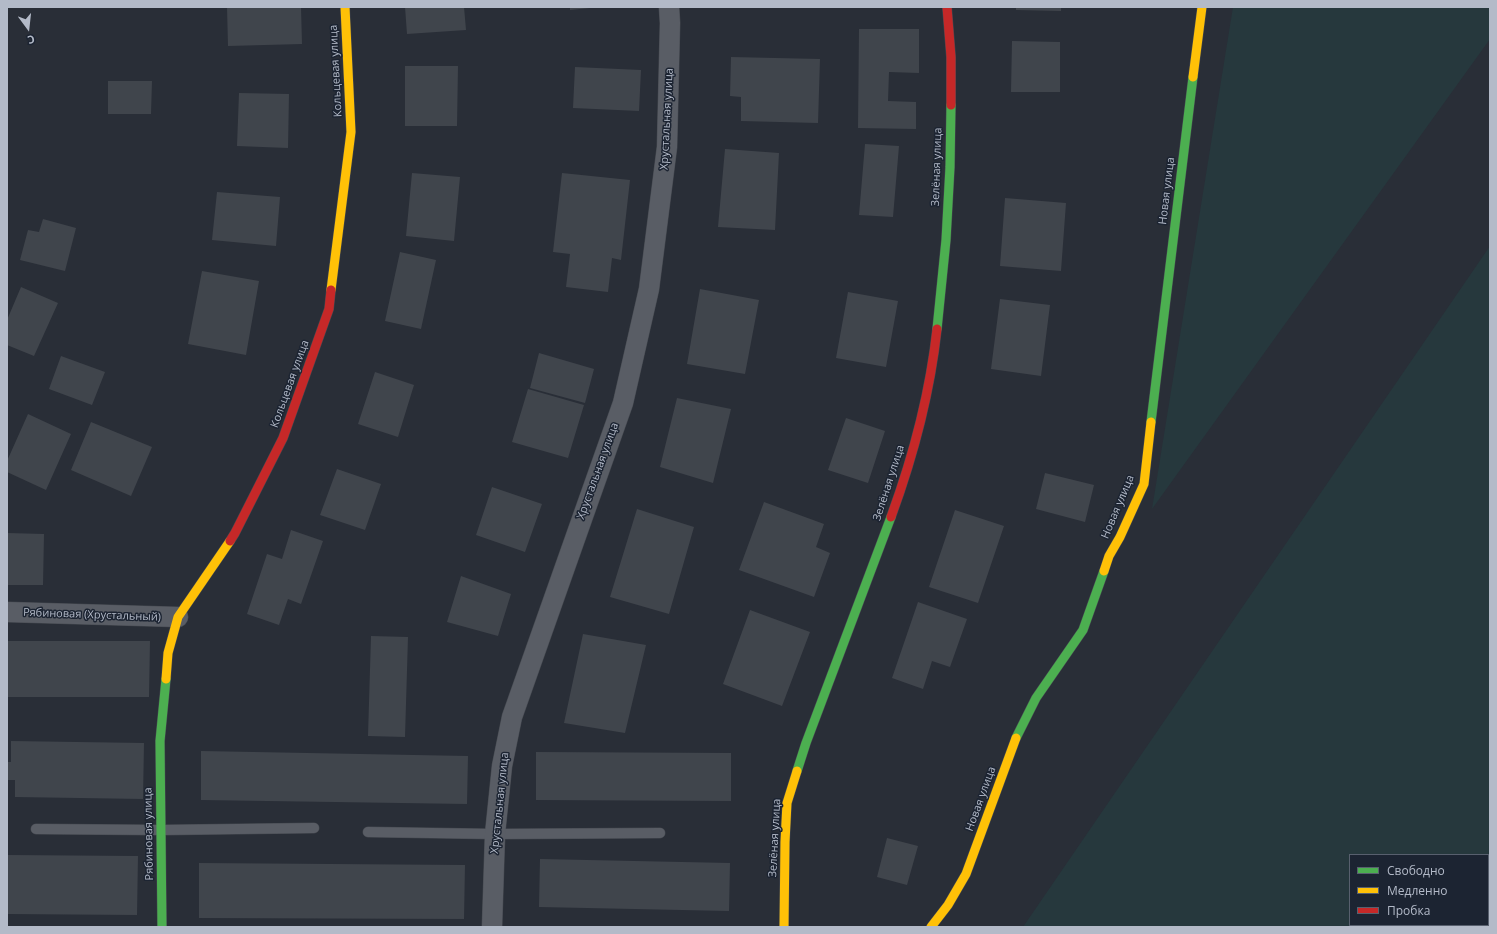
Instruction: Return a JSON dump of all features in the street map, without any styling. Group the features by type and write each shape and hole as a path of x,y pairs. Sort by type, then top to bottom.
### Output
{"street":[{"name":"Кольцевая улица","path":"160,741 168,653 178,617 235,534 283,438 329,309 351,132 345,7"},
{"name":"Хрустальная улица","path":"492,927 495,834 502,766 512,717 622,403 649,289 668,147 669,7"},
{"name":"Зелёная улица","path":"784,927 787,803 806,743 905,479 923,412 936,336 946,240 950,167 951,56 947,7"},
{"name":"Новая улица","path":"931,927 948,905 966,874 1014,743 1036,698 1082,630 1109,556 1120,537 1144,484 1202,7"},
{"name":"Рябиновая (Хрустальный)","path":"7,612 178,617"},
{"name":"Рябиновая улица","path":"160,741 162,927"}],"lane":[{"path":"36,829 161,830 314,828"},
{"path":"368,832 495,834 660,833"}],"shaded area":[{"path":"1233,7 1490,7 1490,39 1152,509"},
{"path":"1490,246 1490,927 1023,927"}],"building":[{"path":"227,7 301,7 302,44 228,46"},
{"path":"405,7 464,7 466,30 407,34"},
{"path":"570,7 590,7 590,8 570,10"},
{"path":"1016,7 1061,7 1061,11 1016,10"},
{"path":"859,29 919,29 919,73 889,72 888,101 916,102 916,129 858,128"},
{"path":"1012,41 1060,42 1060,92 1011,92"},
{"path":"731,57 820,59 818,123 741,121 741,97 730,96"},
{"path":"405,66 458,66 457,126 405,126"},
{"path":"575,67 641,70 639,111 573,108"},
{"path":"108,81 152,81 151,114 108,114"},
{"path":"239,93 289,94 288,148 237,146"},
{"path":"865,144 899,146 893,217 859,215"},
{"path":"725,149 779,153 775,230 718,227"},
{"path":"412,173 460,177 454,241 406,236"},
{"path":"562,173 630,180 621,260 612,258 608,292 566,287 570,254 553,252"},
{"path":"217,192 280,197 276,246 212,240"},
{"path":"1005,198 1066,203 1061,271 1000,266"},
{"path":"43,219 76,228 65,271 20,260 28,230 39,232"},
{"path":"400,252 436,260 421,329 385,321"},
{"path":"202,271 259,281 246,355 188,344"},
{"path":"21,287 58,303 34,356 7,345 7,320"},
{"path":"700,289 759,300 745,374 687,364"},
{"path":"848,292 898,301 886,367 836,358"},
{"path":"1000,299 1050,305 1041,376 991,369"},
{"path":"539,353 594,369 585,403 530,388"},
{"path":"61,356 105,372 92,405 49,389"},
{"path":"375,372 414,385 398,437 358,424"},
{"path":"528,389 584,405 568,458 512,442"},
{"path":"677,398 731,409 713,483 660,467"},
{"path":"28,414 71,434 46,490 7,472 7,461"},
{"path":"846,418 885,431 868,483 828,470"},
{"path":"91,422 152,447 131,496 71,470"},
{"path":"337,469 381,484 365,530 320,515"},
{"path":"1045,473 1094,485 1085,522 1036,509"},
{"path":"492,487 542,504 525,552 476,535"},
{"path":"764,502 824,524 816,547 830,553 814,597 739,570"},
{"path":"637,509 694,527 669,614 610,597"},
{"path":"955,510 1004,526 978,603 929,587"},
{"path":"291,530 323,541 301,604 288,599 279,625 247,614 267,554 282,559"},
{"path":"7,533 44,534 43,585 7,585"},
{"path":"461,576 511,594 498,636 447,622"},
{"path":"918,602 967,619 950,667 932,661 923,689 892,678"},
{"path":"750,610 810,632 782,706 723,684"},
{"path":"583,634 646,645 625,733 564,723"},
{"path":"371,636 408,637 405,737 368,736"},
{"path":"7,641 150,641 149,697 7,697"},
{"path":"11,741 144,743 143,799 15,797 15,780 7,780 7,762 11,762"},
{"path":"201,751 468,756 467,804 201,800"},
{"path":"536,752 731,753 731,801 536,800"},
{"path":"887,838 918,846 907,885 877,877"},
{"path":"8,855 138,856 137,915 7,914"},
{"path":"540,859 730,863 729,911 539,907"},
{"path":"199,863 465,865 464,919 199,918"}],"traffic: fast":[{"path":"1151,422 1193,77"},
{"path":"937,329 946,240 950,167 951,105"},
{"path":"797,771 806,743 891,517"},
{"path":"1016,738 1036,698 1083,630 1104,571"},
{"path":"162,927 160,741 166,679"}],"traffic: slow":[{"path":"331,290 351,132 345,7"},
{"path":"1193,77 1202,7"},
{"path":"1104,571 1109,556 1120,537 1144,484 1151,422"},
{"path":"166,679 168,653 178,617 230,541"},
{"path":"931,927 948,905 966,874 1016,738"},
{"path":"784,927 787,803 797,771"}],"traffic: jam":[{"path":"947,7 951,57 951,105"},
{"path":"230,541 283,438 329,309 331,290"},
{"path":"891,517 920,424 930,377 937,329"}]}
